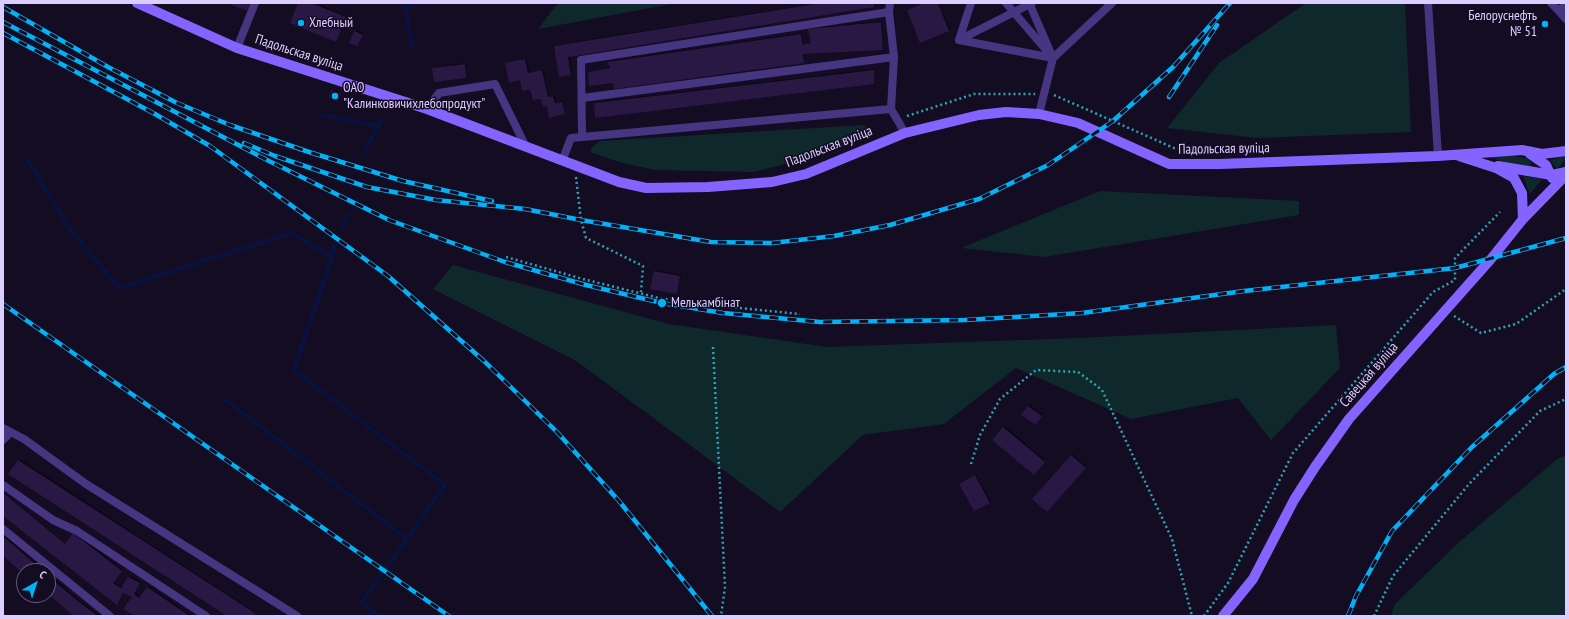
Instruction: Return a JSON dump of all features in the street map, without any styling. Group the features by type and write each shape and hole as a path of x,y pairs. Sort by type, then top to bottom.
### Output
{"main road":[{"name":"Падольская вуліца","path":"137,3 237,48 427,109 619,182 646,188 708,187 772,182 806,174 905,133 978,115 1006,112 1039,114 1078,123 1169,164 1220,164 1438,156 1522,150 1542,154 1566,151"},
{"path":"1522,150 1534,156 1546,165 1552,175 1552,184 1544,198"},
{"name":"Падольская вуліца","path":"1455,155 1496,168 1514,178 1522,193 1523,219"},
{"path":"1482,164 1552,175 1566,172"},
{"name":"Савецкая вуліца","path":"1223,616 1252,579 1294,500 1349,419 1523,219 1566,175"}],"lane":[{"path":"237,48 255,3"},
{"path":"890,3 889,12 894,57 891,110 905,133"},
{"path":"959,40 971,3"},
{"path":"1006,3 1053,58"},
{"path":"1039,114 1053,58 1112,3"},
{"path":"1428,3 1438,156"},
{"path":"1551,3 1566,19"},
{"path":"959,40 1031,4 1053,58"},
{"path":"1559,12 1566,4"},
{"path":"582,138 580,60 889,12"},
{"path":"959,40 1053,58"},
{"path":"582,98 894,57"},
{"path":"427,109 439,92 495,84 526,146"},
{"path":"562,160 571,138 891,110"},
{"path":"3,428 24,439 86,484 297,616"},
{"path":"3,440 11,432"},
{"path":"3,485 54,520 77,531 206,616"},
{"path":"3,529 110,616"}],"path":[{"path":"897,120 974,94 1019,93 1057,95 1174,148 1203,152"},
{"path":"574,165 581,220 586,238 643,266 641,292"},
{"path":"506,256 583,279 641,292 659,298 800,314"},
{"path":"1445,310 1480,333 1516,324 1566,289"},
{"path":"713,347 725,587 721,616"},
{"path":"970,464 980,435 1000,398 1036,370 1078,372 1102,390 1172,539 1192,616"},
{"path":"1374,616 1393,576 1469,484 1540,411 1566,399"}],"green space":[{"path":"558,3 677,3 538,29"},
{"path":"1306,3 1405,3 1411,132 1257,138 1167,128 1219,63"},
{"path":"864,125 868,129 867,135 831,152 754,172 655,170 619,162 590,152 592,147 600,141"},
{"path":"1506,155 1526,158 1531,162 1531,167 1518,166 1486,156"},
{"path":"1566,156 1566,159 1557,169 1550,160"},
{"path":"1523,176 1542,179 1530,194"},
{"path":"1100,191 1299,201 1299,215 1044,257 961,248"},
{"path":"453,265 669,324 827,347 1078,338 1336,325 1340,368 1271,440 1238,398 1131,419 1016,368 944,424 863,435 780,512 575,360 433,289"},
{"path":"1566,455 1566,616 1391,616 1395,604 1457,544 1556,460"}],"building":[{"path":"232,3 250,3 247,11 232,5"},
{"path":"298,3 311,3 346,17 336,42 290,23"},
{"path":"821,3 874,3 874,7 568,57 571,75 559,77 554,46"},
{"path":"924,3 938,3 949,31 920,43 907,10"},
{"path":"881,22 883,50 803,54 804,63 614,89 613,83 589,86 588,72 610,68 607,62 801,34 803,45 811,43 808,29"},
{"path":"354,31 363,35 357,46 349,43"},
{"path":"525,59 528,73 542,70 548,97 553,96 555,103 562,102 565,114 549,118 547,106 543,107 541,99 533,100 530,89 522,91 520,80 509,83 505,63"},
{"path":"465,64 466,78 434,82 432,68"},
{"path":"874,70 874,84 595,118 594,103"},
{"path":"331,90 341,93 338,101 329,98"},
{"path":"654,271 680,276 677,294 650,289"},
{"path":"1028,406 1042,416 1036,425 1021,415"},
{"path":"1003,427 1045,462 1034,475 992,440"},
{"path":"1071,455 1086,468 1047,512 1032,499"},
{"path":"18,460 255,613 253,616 227,616 8,474"},
{"path":"975,475 990,503 974,511 959,484"},
{"path":"3,493 65,544 73,533 122,571 113,583 121,588 128,577 140,583 134,594 139,598 147,587 190,616 135,616 123,609 132,597 123,593 117,605 3,516"},
{"path":"3,536 34,563 16,563 16,567 3,556"},
{"path":"56,583 98,616 74,616 56,601"}],"waterway":[{"path":"413,49 405,8 416,3"},
{"path":"322,115 377,126"},
{"path":"365,151 381,120"},
{"path":"27,159 71,231 120,288 291,233 332,257"},
{"path":"342,227 349,214"},
{"path":"335,244 294,370 445,485 362,602 379,616"},
{"path":"223,398 407,539"}],"railway":[{"path":"244,143 275,156 367,187 436,200 525,209 711,242 772,243 834,236 890,225 979,199 1048,165 1113,121 1173,67 1230,3"},
{"path":"3,7 108,67 177,103 230,125 309,152 403,181 492,201"},
{"path":"3,22 267,160 389,220 505,262 586,285 662,303 723,313 820,322 965,320 1082,313 1244,291 1455,268 1566,238"},
{"path":"1169,97 1217,25"},
{"path":"3,33 155,114 210,146 388,276 484,361 557,432 619,501 712,616"},
{"path":"3,304 449,616"},
{"path":"1348,616 1356,596 1392,531 1472,447 1554,374 1566,367"}],"place":[{"name":"Хлебный","path":"301,23"},
{"name":"Белоруснефть № 51","path":"1545,24"},
{"name":"ОАО \"Калинковичихлебопродукт\"","path":"335,96"},
{"name":"Мелькамбінат","path":"662,303"}]}
